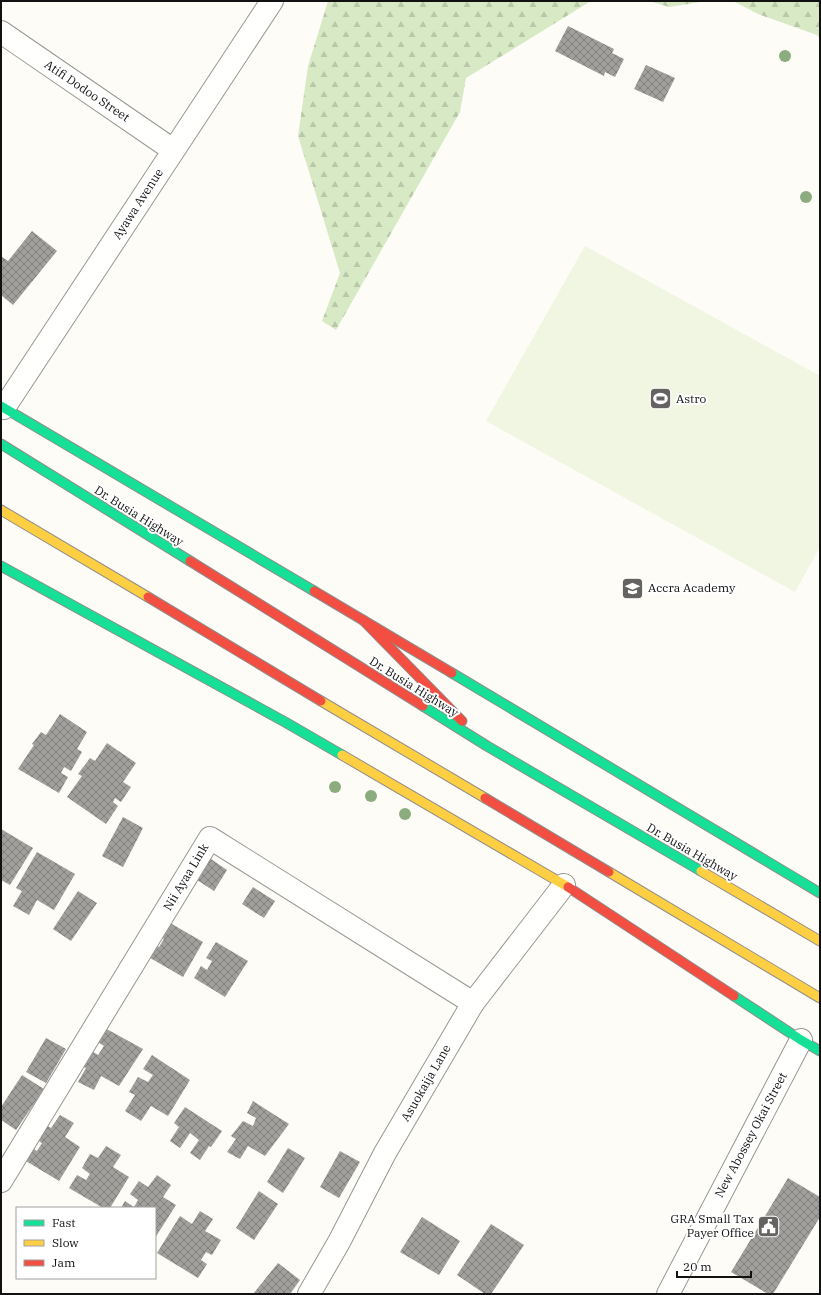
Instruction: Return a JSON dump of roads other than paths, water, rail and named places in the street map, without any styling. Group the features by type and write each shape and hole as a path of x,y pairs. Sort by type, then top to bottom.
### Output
{"main road":[{"name":"Dr. Busia Highway","path":"3,407 820,893"},
{"name":"Dr. Busia Highway","path":"1,444 487,746 820,941"},
{"path":"1,510 820,998"},
{"path":"1,566 285,722 564,885 820,1051"},
{"path":"363,620 487,746"}],"street":[{"name":"Ayawa Avenue","path":"3,407 272,1"},
{"name":"Atifi Dodoo Street","path":"1,32 173,150"},
{"name":"Nii Ayaa Link","path":"1,1181 210,838 473,1003"},
{"name":"Asuokaija Lane","path":"309,1294 339,1242 385,1153 473,1003 564,885"},
{"name":"New Abossey Okai Street","path":"668,1294 801,1040"}],"place":[{"name":"Astro","path":"660,399"},
{"name":"Accra Academy","path":"632,588"},
{"name":"GRA Small Tax Payer Office","path":"769,1226"}]}
